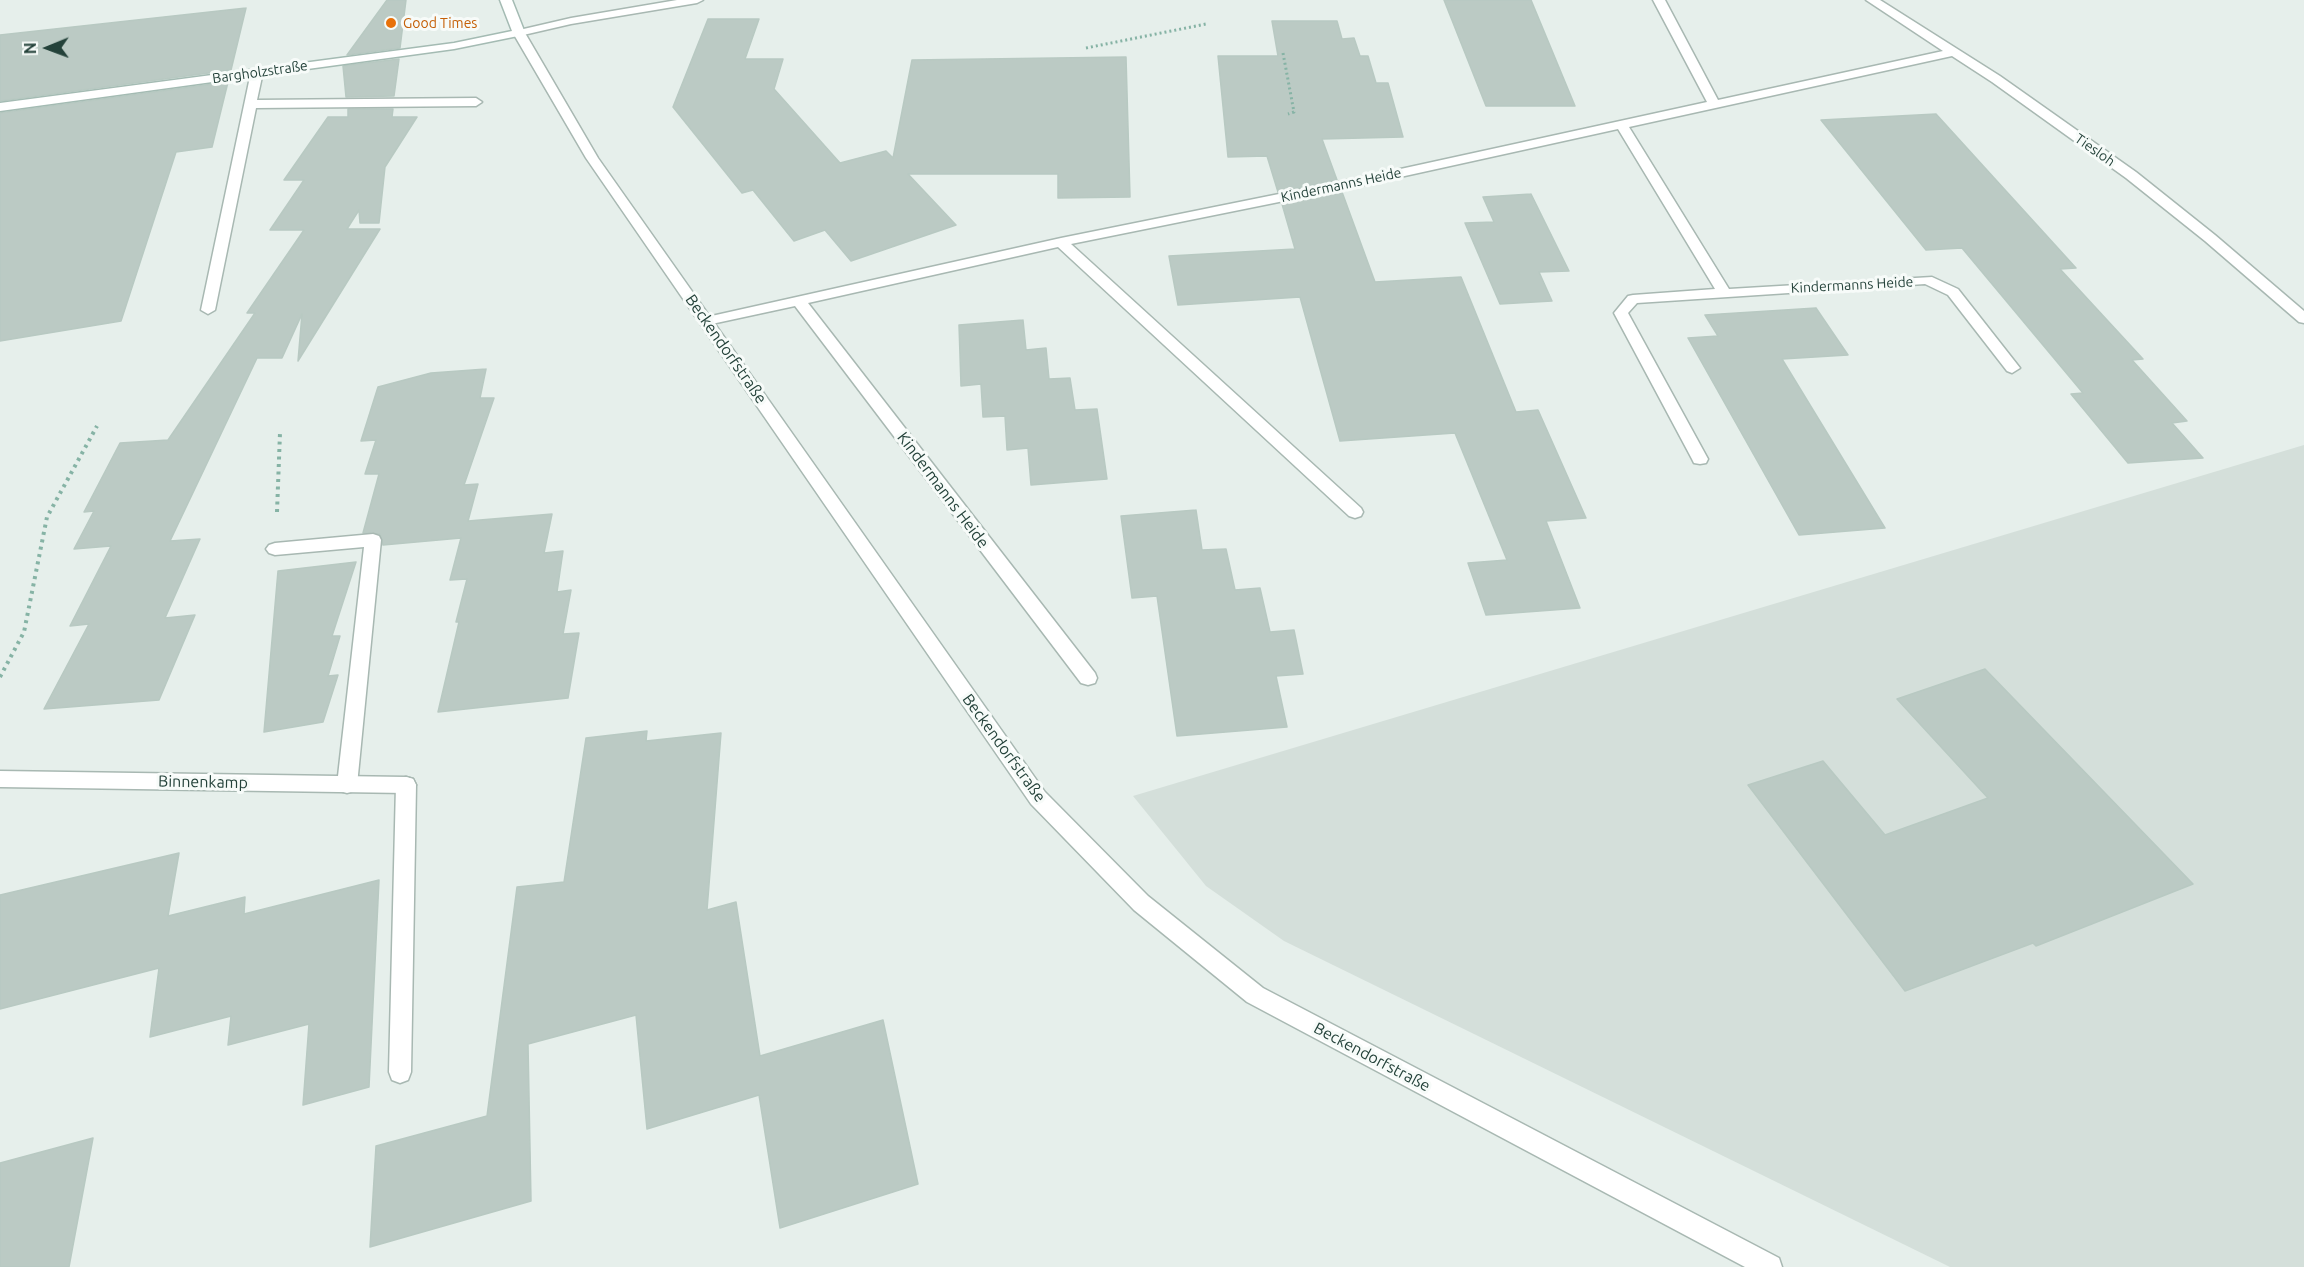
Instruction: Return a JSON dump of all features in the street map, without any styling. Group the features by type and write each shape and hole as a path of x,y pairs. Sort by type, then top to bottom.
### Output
{"street":[{"name":"Beckendorfstraße","path":"506,0 519,33 592,158 1038,798 1141,903 1255,995 1770,1267"},
{"name":"Bargholzstraße","path":"0,107 454,46 571,21 697,0"},
{"path":"1659,0 1714,104"},
{"name":"Tiesloh","path":"1872,0 1996,79 2131,175 2304,319"},
{"name":"Kindermanns Heide","path":"707,321 1061,242 1373,179 1953,52"},
{"path":"208,309 257,72"},
{"path":"250,104 476,102"},
{"path":"1621,124 1724,292"},
{"path":"1061,242 1355,512"},
{"name":"Kindermanns Heide","path":"1700,459 1621,313 1633,299 1927,280 1953,292 2012,368"},
{"name":"Kindermanns Heide","path":"799,301 1088,678"},
{"path":"275,549 373,540 347,785"},
{"name":"Binnenkamp","path":"0,779 406,786 400,1072"}],"path":[{"path":"1086,48 1206,24"},
{"path":"1283,53 1294,112 1288,114"},
{"path":"0,677 24,632 48,517 97,426"},
{"path":"275,549 280,433"}],"shaded area":[{"path":"2304,445 2304,1267 1950,1267 1284,941 1206,886 1133,796"}],"building":[{"path":"387,0 406,0 400,48 347,55"},
{"path":"1444,0 1531,0 1575,106 1486,106"},
{"path":"246,8 231,70 0,101 0,35"},
{"path":"708,19 759,19 745,59 783,59 774,89 840,163 886,151 893,158 912,60 1126,57 1130,197 1058,198 1058,174 908,174 956,225 851,261 825,230 794,241 753,190 742,193 673,107"},
{"path":"1272,21 1337,21 1342,39 1354,38 1360,56 1368,56 1376,83 1388,83 1403,137 1322,139 1337,180 1278,192 1267,156 1228,157 1218,56 1278,56"},
{"path":"399,59 394,96 346,97 343,66"},
{"path":"228,82 212,147 176,152 121,321 0,341 0,113"},
{"path":"348,109 393,109 392,117 417,117 385,167 379,223 360,223 359,210 347,229 380,229 298,361 302,314 282,358 257,358 170,541 200,539 165,618 195,615 159,700 44,709 89,624 70,626 111,546 74,549 94,511 84,512 120,443 168,440 255,313 247,313 304,230 270,230 304,180 284,180 328,117 348,117"},
{"path":"1936,114 2076,268 2060,269 2143,359 2132,360 2187,421 2172,423 2203,458 2128,463 2071,394 2083,393 1962,248 1926,250 1821,120"},
{"path":"1342,192 1375,282 1461,277 1516,412 1538,410 1586,518 1546,521 1580,608 1486,615 1468,563 1507,560 1455,433 1340,441 1300,297 1178,305 1169,256 1295,249 1282,204"},
{"path":"1531,194 1569,271 1539,272 1552,301 1500,304 1465,223 1494,222 1483,197"},
{"path":"1816,308 1848,355 1782,359 1885,528 1799,535 1688,338 1718,336 1705,315"},
{"path":"1023,320 1026,350 1046,348 1049,379 1070,378 1075,410 1097,409 1107,479 1031,485 1028,448 1007,450 1005,416 983,417 981,384 961,386 959,325"},
{"path":"486,369 480,398 494,398 464,485 478,484 468,521 552,514 544,553 563,551 557,592 571,590 563,634 579,633 568,698 438,712 467,579 450,580 461,538 383,545 380,534 363,533 379,474 365,474 376,440 361,441 378,387 431,373"},
{"path":"1196,510 1202,550 1226,549 1235,590 1260,588 1270,632 1294,630 1303,674 1276,676 1287,727 1177,736 1157,596 1132,598 1121,516"},
{"path":"356,562 332,636 340,636 328,676 338,675 323,722 264,732 278,571"},
{"path":"1985,669 2193,884 2036,946 2033,943 1905,991 1748,785 1823,761 1885,835 1988,798 1897,699"},
{"path":"647,731 646,741 721,733 707,910 736,902 760,1056 883,1020 918,1184 780,1228 759,1095 647,1129 636,1015 528,1044 531,1201 370,1247 376,1146 487,1116 517,887 564,882 586,738"},
{"path":"179,853 168,916 245,897 244,914 379,880 369,1087 303,1105 309,1024 228,1045 231,1016 150,1037 159,968 0,1009 0,895"},
{"path":"93,1138 69,1267 0,1267 0,1163"}],"place":[{"name":"Good Times","path":"391,23"}]}
